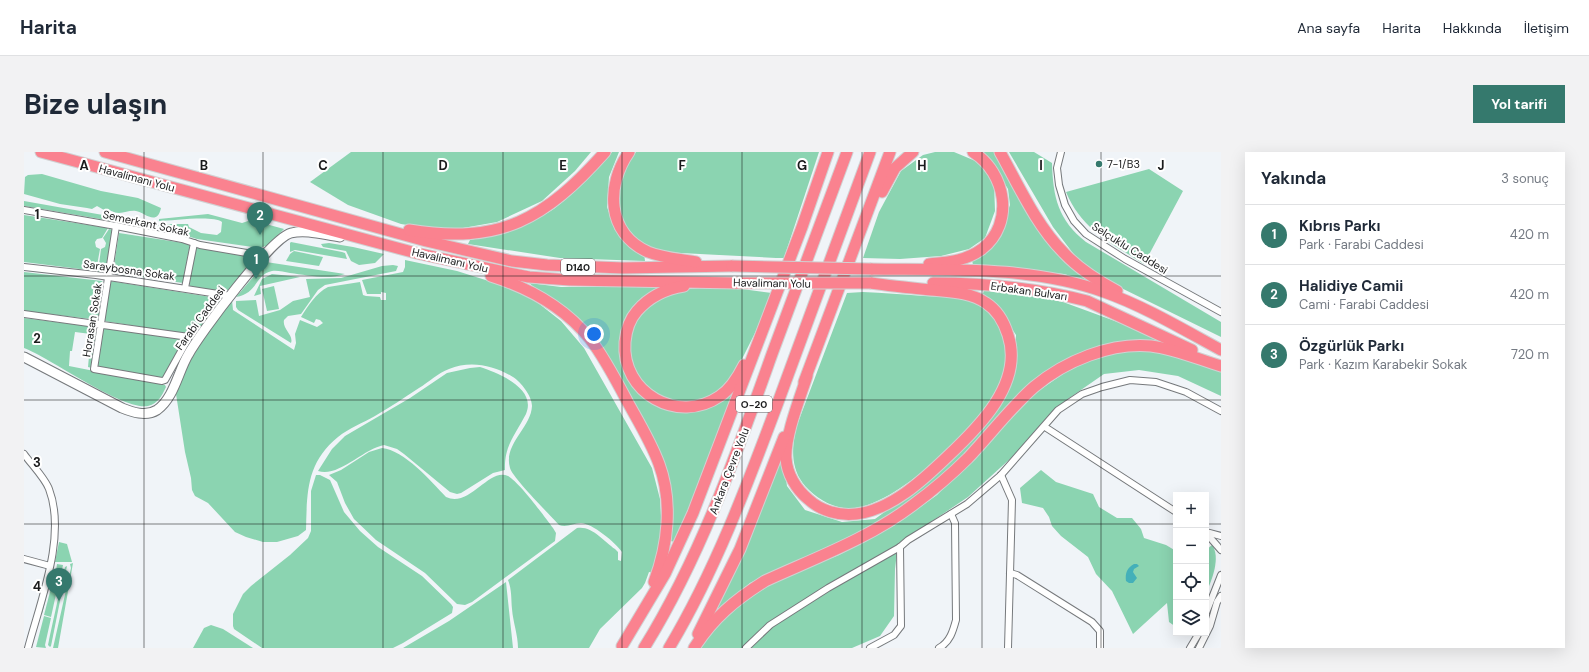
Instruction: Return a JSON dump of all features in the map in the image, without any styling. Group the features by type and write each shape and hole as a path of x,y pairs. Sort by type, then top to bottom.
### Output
{"highway":[{"name":"Havalimanı Yolu","path":"41,152 416,253 504,272 550,279 721,283 871,283"},
{"name":"Havalimanı Yolu","path":"106,152 457,248 527,263 623,268 730,266 871,269"},
{"path":"329,214 401,228 445,234 466,235 491,231 523,220 547,206 580,179 605,152"},
{"path":"629,152 617,175 613,196 617,218 629,240 644,250 659,255 730,266"},
{"path":"802,227 825,152"},
{"path":"622,647 655,591 684,534 777,294 828,152"},
{"name":"Ankara Çevre Yolu","path":"644,648 690,564 724,486 847,152"},
{"name":"Ankara Çevre Yolu","path":"669,648 692,608 714,564 744,493 870,152"},
{"path":"689,648 705,620 740,550 807,376 890,152"},
{"path":"832,308 887,180 901,162 913,152"},
{"path":"871,269 954,261 969,256 982,249 987,244 996,232 1001,220 1003,209 1002,193 995,174 986,163 973,152"},
{"path":"1000,152 1039,220 1064,254 1102,283 1139,302 1165,320 1221,344"},
{"path":"416,253 513,283 560,310 590,339 640,424 662,473 667,524 662,557 654,581 622,647"},
{"name":"Erbakan Bulvarı","path":"871,269 986,272 1043,277 1087,287 1105,292 1165,320 1221,350"},
{"path":"721,283 682,287 661,292 642,305 630,322 626,332 625,346 625,356 628,368 638,385 655,399 672,406 690,407 709,402 726,392 732,386 742,368 777,294"},
{"path":"807,376 788,439 786,458 794,481 802,494 821,508 839,514 856,514 874,509 906,491 938,466 961,444 978,426 996,403 1007,380 1012,358 1011,345 1007,330 1000,317 991,307 980,299 958,293 871,283"},
{"name":"Erbakan Bulvarı","path":"871,283 938,283 1003,286 1038,290 1071,297 1087,301 1221,365"},
{"path":"694,648 720,614 752,589 765,581 856,540 912,506 967,460 1026,394 1055,371 1100,352 1133,346 1152,346 1176,351 1221,365"}],"street":[{"name":"Selçuklu Caddesi","path":"1061,152 1057,168 1059,185 1065,205 1074,221 1086,234 1125,259 1221,312"},
{"name":"Semerkant Sokak","path":"24,210 116,226 264,256"},
{"path":"279,216 286,226 285,236 292,233 304,232 367,240"},
{"name":"Horasan Sokak","path":"101,324 189,337 166,378 162,381 94,369 116,226"},
{"name":"Farabi Caddesi","path":"24,357 122,408 136,412 151,412 156,410 166,401 188,354 210,322 264,256 285,236"},
{"path":"185,288 194,243"},
{"name":"Saraybosna Sokak","path":"24,267 108,277 231,296"},
{"path":"24,314 101,324"},
{"path":"746,648 770,625 828,588 900,547 908,540 967,504 1001,475 1058,410 1082,394 1130,380 1156,382 1186,392 1221,411"},
{"path":"1044,426 1173,510"},
{"path":"24,454 47,486 52,500 55,528 54,548 50,566 28,648"},
{"path":"1001,475 1012,500 1008,648"},
{"path":"939,648 945,645 952,635 956,620 955,523 951,514"},
{"path":"1209,533 1221,536"},
{"path":"1209,536 1221,550"},
{"path":"870,648 894,635 901,626 900,547"},
{"path":"24,559 50,566"},
{"path":"1010,574 1017,575 1092,622 1100,631 1100,648"},
{"path":"1209,605 1221,575"},
{"path":"1199,648 1210,626 1217,602 1221,596"},
{"path":"1190,648 1197,636"}],"green space":[{"path":"351,152 591,152 575,171 542,201 497,222 446,231 401,224 348,205 310,182"},
{"path":"612,152 619,152 609,177 607,207 615,230 630,246 644,253 645,261 560,258 468,244 470,240 514,228 546,214 578,189"},
{"path":"636,152 819,152 784,258 776,258 662,252 639,242 622,221 618,199 625,167"},
{"path":"935,152 954,152 978,162 994,182 995,211 985,238 969,249 941,256 900,259 863,258 879,212 901,171 923,155"},
{"path":"981,152 995,152 1046,241 1069,266 1090,282 1064,274 973,265 972,260 1000,233 1010,205 1008,189 988,157"},
{"path":"1009,152 1034,152 1052,163 1054,187 1059,207 1069,225 1077,234 1086,242 1221,322 1221,337 1107,281 1082,265 1053,227"},
{"path":"1149,169 1183,191 1144,264 1109,242 1089,226 1080,216 1066,192"},
{"path":"42,174 101,191 138,198 161,208 157,217 153,218 136,211 117,213 104,210 97,206 92,209 60,204 24,194 25,177 28,175"},
{"path":"24,201 148,223 149,226 147,227 24,206"},
{"path":"208,214 242,223 251,220 284,229 269,245 259,248 197,239 158,227 159,224 188,224 189,227 201,233 217,235 221,232 222,222 217,220 202,219 159,221 159,219"},
{"path":"24,215 108,228 102,238 97,239 95,242 96,247 100,249 96,271 24,262"},
{"path":"109,229 113,230 107,269 104,272 98,272 101,249 105,247 106,243 103,238"},
{"path":"119,233 190,244 183,283 114,273"},
{"path":"291,242 342,252 345,253 347,259 295,250 290,252"},
{"path":"329,243 384,254 375,263 359,265 351,261 346,251 323,247 321,244"},
{"path":"196,246 250,256 252,263 228,290 211,290 190,286 189,284"},
{"path":"294,251 323,257 319,266 286,261 290,254"},
{"path":"405,260 457,271 528,295 561,321 584,348 652,468 660,499 661,516 661,532 654,573 649,572 642,588 600,629 589,648 518,648 511,591 508,580 577,528 587,529 597,534 618,552 618,560 621,561 622,552 615,544 591,526 581,523 565,526 559,525 512,473 509,459 510,451 527,422 532,402 526,390 519,382 498,369 473,364 457,366 449,369 437,375 423,386 381,413 351,428 338,437 327,447 314,468 308,491 306,530 298,536 277,542 263,542 246,537 235,532 208,503 195,496 192,490 176,394 180,381 198,345 232,300 233,310 294,350 296,343 295,334 300,320 317,327 323,323 316,319 314,323 301,317 320,293 328,287 360,282 363,295 380,297 381,300 386,300 386,293 381,292 381,294 367,294 362,280 403,272"},
{"path":"266,262 345,274 325,277 272,271 262,276 249,292 236,297"},
{"path":"382,266 398,266 396,271 325,285 318,290 301,314 288,316 284,320 285,326 291,337 291,343 238,310 236,307 236,301 256,300 259,316 280,310 293,301 310,297 306,279 341,278"},
{"path":"24,272 102,281 104,284 99,320 24,311"},
{"path":"272,274 300,277 260,286 261,294 254,296 262,279"},
{"path":"110,281 217,298 220,299 220,302 196,334 104,321"},
{"path":"529,283 561,287 665,287 623,334 641,394 651,402 675,411 739,388 677,543 671,541 673,517 665,470 657,447 646,424 586,328 569,313"},
{"path":"274,286 279,309 267,311 262,289"},
{"path":"681,289 742,289 772,293 755,333 739,365 724,387 708,398 689,402 665,399 641,382 627,354 634,318 642,308"},
{"path":"984,290 1025,294 1063,302 1164,339 1163,343 1094,349 1051,368 1001,417 957,464 882,522 827,549 787,565 750,583 719,609 716,605 778,462 784,465 787,486 805,510 842,522 875,519 931,478 1010,385 1016,359 1016,335 1001,312 982,297"},
{"path":"863,292 952,297 973,301 980,304 986,308 996,320 1002,333 1006,347 1006,354 1000,382 991,399 959,439 916,477 894,492 873,503 855,508 842,508 830,504 809,490 798,476 795,468 793,451 797,425 847,293"},
{"path":"24,318 95,327 97,330 92,368 88,367 91,334 75,332 72,351 70,351 69,366 165,385 166,387 163,393 152,405 137,405 122,400 87,383 24,348"},
{"path":"104,327 184,340 164,377 157,378 97,367"},
{"path":"1140,348 1164,351 1221,369 1221,396 1178,376 1139,370 1104,374 1065,401 1011,458 968,497 898,544 895,569 894,616 880,636 852,648 699,648 733,608 776,580 839,555 895,525 937,495 1037,392 1070,369 1097,357"},
{"path":"480,367 496,373 514,383 521,389 526,397 528,405 526,414 508,447 505,470 493,473 457,494 450,492 397,449 384,445 368,452 342,467 326,472 318,471 332,449 345,436 410,398 447,373"},
{"path":"382,448 399,454 408,460 417,467 446,497 455,499 471,493 494,477 501,475 508,476 525,492 553,528 556,533 555,541 472,602 465,605 457,604 425,573 376,540 354,519 345,503 337,482 329,475 341,470 369,452"},
{"path":"1041,470 1056,482 1093,494 1099,507 1117,518 1132,518 1141,529 1144,538 1166,545 1173,549 1173,625 1169,622 1167,603 1133,634 1112,591 1096,574 1088,557 1061,536 1052,526 1049,517 1043,508 1022,503 1020,488"},
{"path":"316,475 320,475 330,480 344,512 360,531 378,547 422,576 451,604 453,607 452,613 393,648 262,648 234,629 233,614 243,594 308,538 311,531 311,491"},
{"path":"59,542 67,544 72,562 55,562"},
{"path":"1212,545 1215,550 1216,562 1209,586 1209,564 1209,548"},
{"path":"73,563 58,648 53,648 71,568 70,564"},
{"path":"57,564 63,565 59,584 50,582 42,614 40,614 52,570 56,571"},
{"path":"67,566 50,647 48,645 50,635 65,567"},
{"path":"506,582 513,648 403,648 449,621"},
{"path":"52,584 58,585 51,617 44,615"},
{"path":"44,616 51,618 45,645 46,648 36,647"},
{"path":"211,625 223,629 253,648 193,648 204,628"}],"water":[{"path":"1134,564 1139,566 1134,569 1133,572 1137,578 1133,583 1129,583 1126,581 1126,573"}],"place":[{"name":"7-1/B3","path":"1099,164"},
{"name":"Halidiye Camii","path":"260,235"},
{"name":"Kıbrıs Parkı","path":"256,279"},
{"name":"Özgürlük Parkı","path":"59,601"}]}
